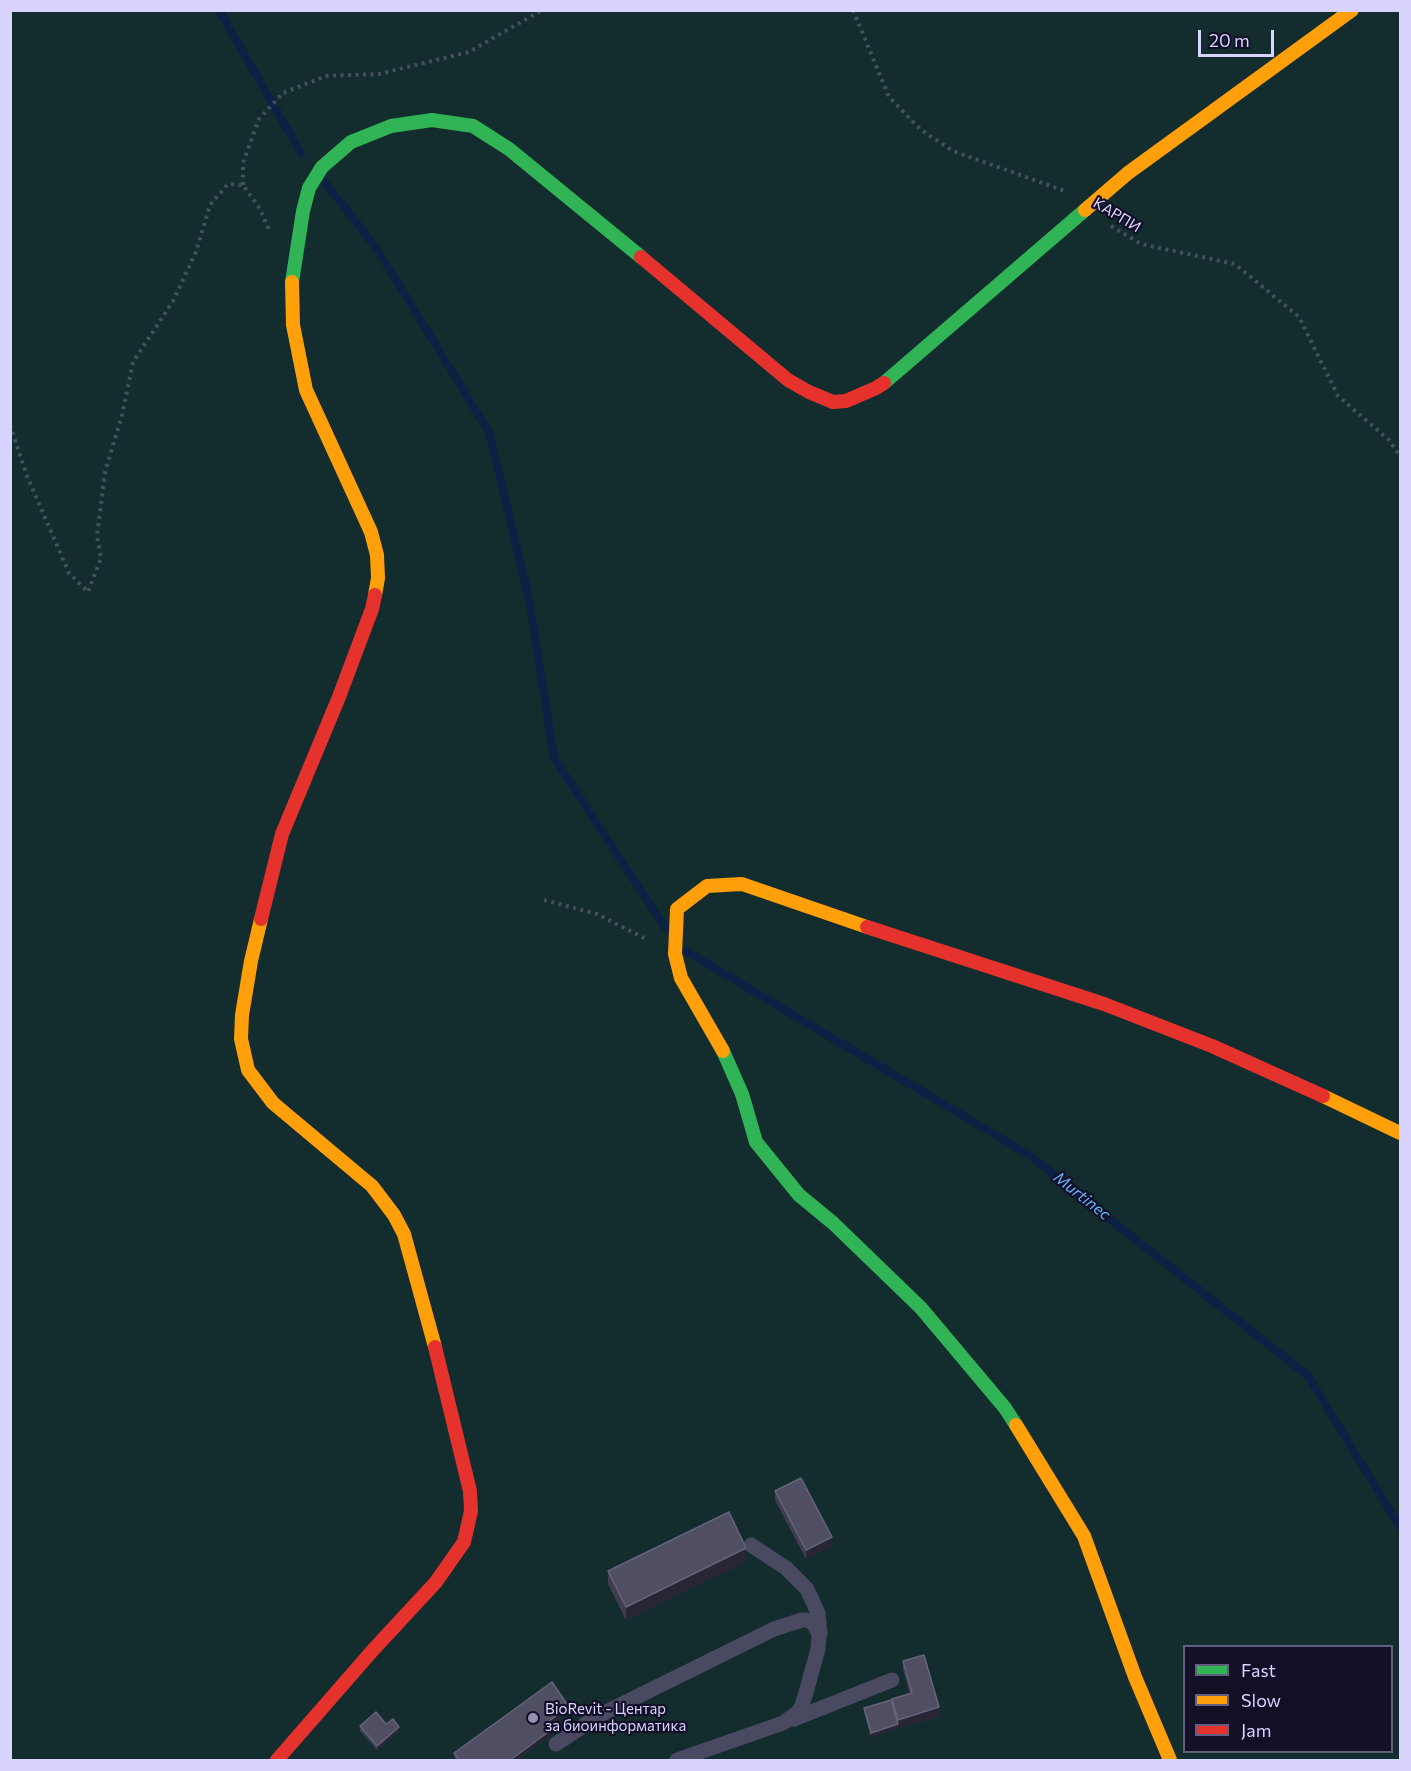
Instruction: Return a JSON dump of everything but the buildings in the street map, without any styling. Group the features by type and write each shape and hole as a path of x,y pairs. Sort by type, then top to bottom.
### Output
{"street":[{"path":"277,1761 298,1734 436,1582 454,1559 464,1542 471,1511 466,1470 404,1234 394,1215 372,1186 273,1103 257,1084 248,1070 241,1039 242,1015 251,961 282,834 339,697 372,609 378,578 377,555 371,532 306,390 293,325 292,282 303,211 309,188 322,167 351,142 392,126 432,120 473,126 510,149 550,181 788,380 833,402 846,401 876,388 893,376 1128,173 1352,10"},
{"path":"1170,1761 1147,1701 1135,1677 1084,1536 1005,1408 921,1308 833,1223 799,1194 756,1142 742,1094 721,1047 681,978 675,954 677,909 707,886 742,884 1104,1004 1252,1064 1401,1133"}],"lane":[{"path":"751,1545 786,1568 807,1589 818,1613 819,1640 801,1708 792,1718 783,1723"},
{"path":"556,1743 598,1716 713,1658 796,1620 807,1620 814,1624 819,1640"},
{"path":"677,1761 783,1723 892,1680"}],"path":[{"path":"274,240 261,209 243,185 243,163 259,119 283,93 326,76 379,74 469,52 542,10"},
{"name":"КАРПИ","path":"853,10 889,98 921,130 953,150 1068,192 1084,210 1141,244 1235,264 1299,317 1338,396 1389,440 1401,456"},
{"path":"10,425 27,476 69,573 88,592 101,558 97,536 105,472 122,415 133,362 173,301 196,252 210,205 228,184 243,185"},
{"path":"544,900 597,914 675,954"}],"green space":[{"path":"11,11 1400,11 1400,1760 11,1760"}],"waterway":[{"path":"219,10 301,153"},
{"path":"323,180 377,249 489,432 529,599 554,758 665,927"},
{"name":"Murtinec","path":"686,951 1029,1155 1308,1376 1400,1527"}],"traffic: fast":[{"path":"292,282 303,211 309,188 322,167 351,142 391,126 432,120 473,126 509,149 641,257"},
{"path":"884,383 1085,210"},
{"path":"723,1051 742,1094 756,1142 799,1195 833,1223 921,1308 1005,1408 1016,1425"}],"traffic: slow":[{"path":"1085,210 1128,173 1352,10"},
{"path":"292,282 293,325 306,390 371,532 377,555 378,578 375,595"},
{"path":"723,1051 681,978 675,954 677,909 707,886 742,884 867,927"},
{"path":"261,919 242,1015 241,1039 248,1070 273,1103 372,1186 394,1215 404,1234 435,1347"},
{"path":"1323,1096 1400,1133"},
{"path":"1016,1425 1084,1536 1135,1677 1170,1760"}],"traffic: jam":[{"path":"641,257 788,380 809,392 833,402 846,401 884,383"},
{"path":"261,919 282,834 339,697 372,609 375,595"},
{"path":"867,927 1104,1004 1212,1046 1323,1096"},
{"path":"277,1760 436,1582 464,1542 471,1511 470,1491 435,1347"}],"place":[{"name":"BioRevit - Центар за биоинформатика","path":"533,1718"}]}
